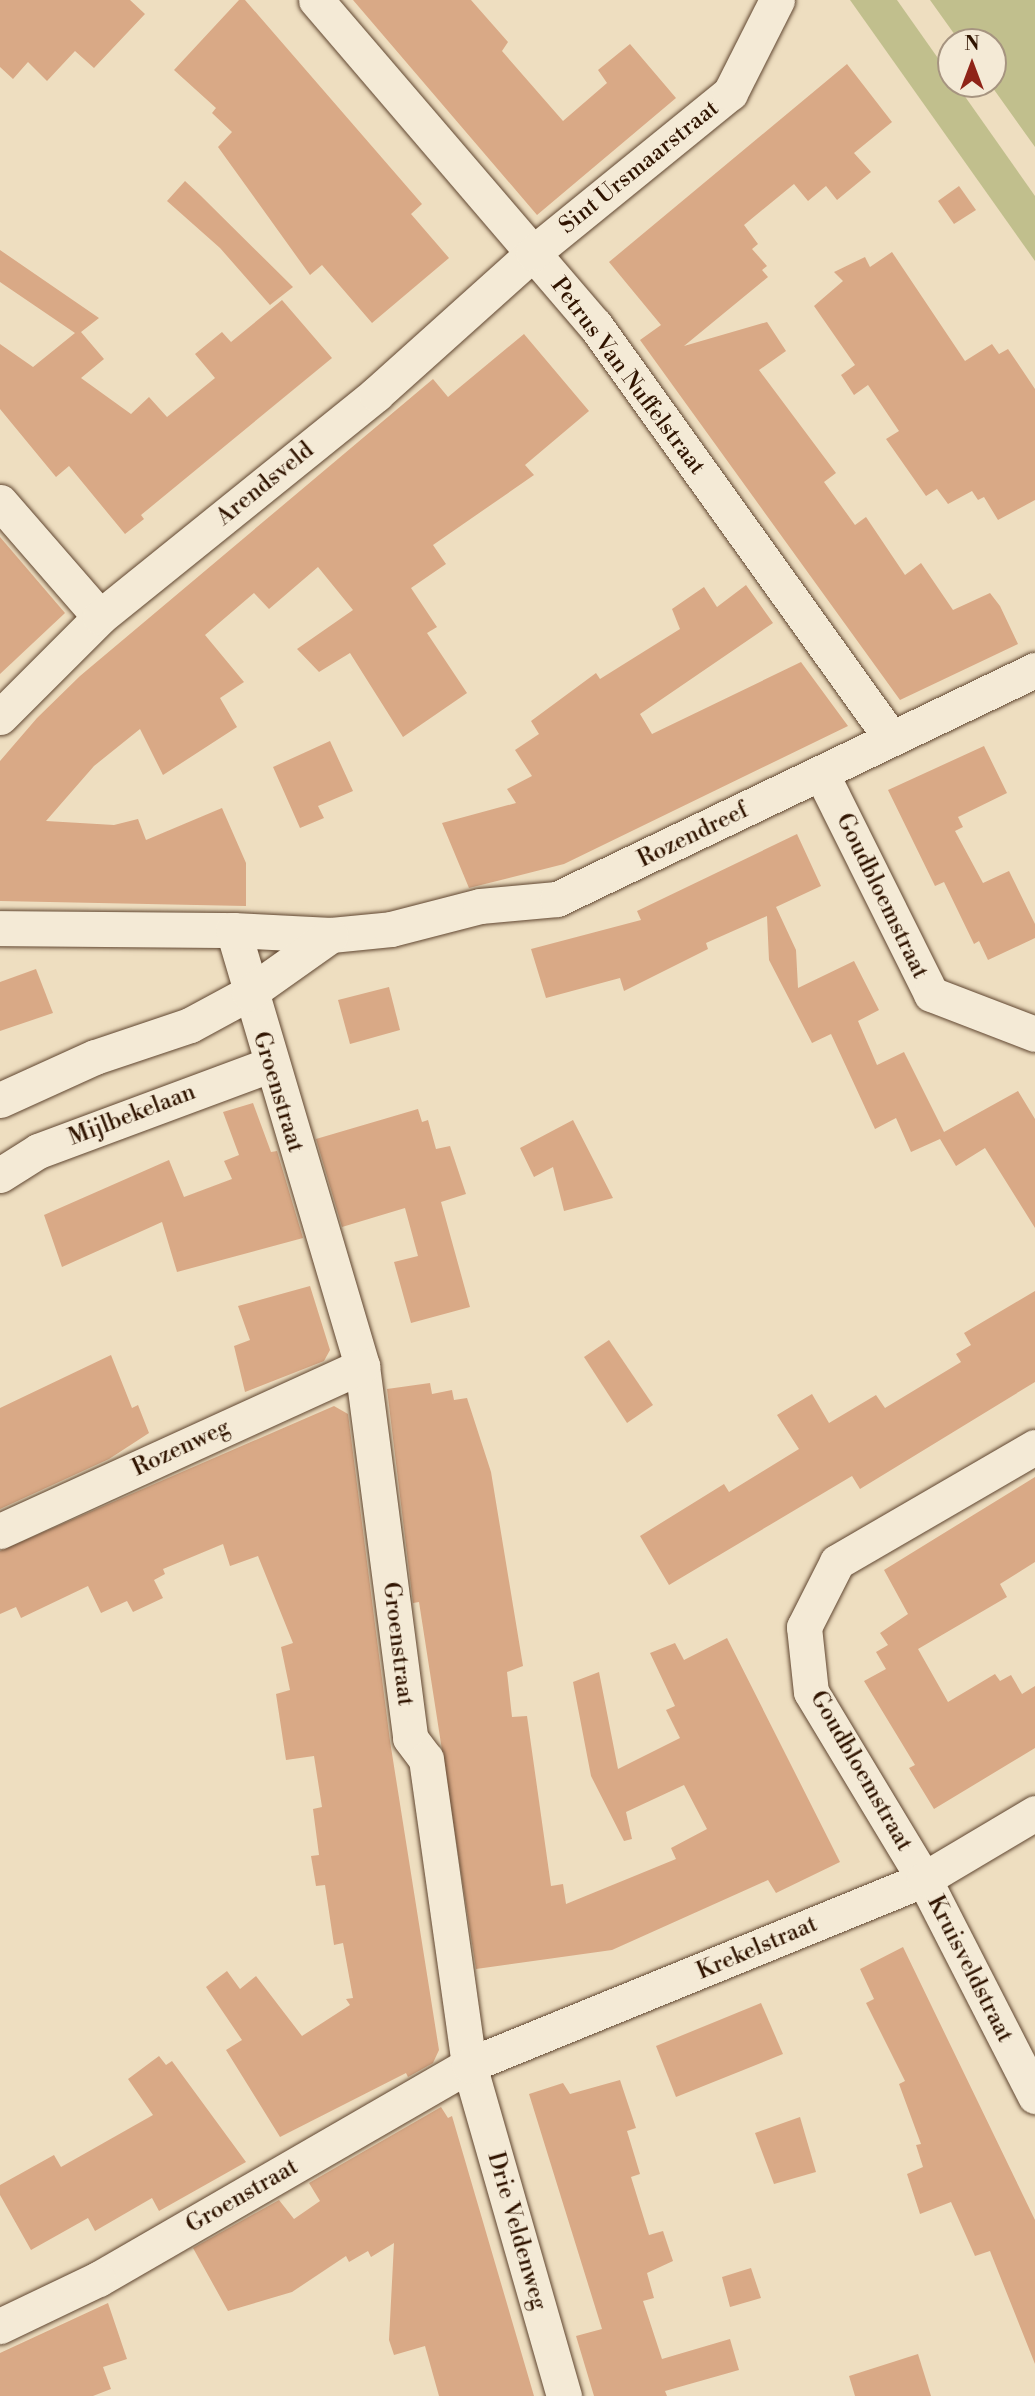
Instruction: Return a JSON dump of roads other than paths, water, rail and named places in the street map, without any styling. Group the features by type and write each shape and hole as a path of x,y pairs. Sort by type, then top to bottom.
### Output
{"street":[{"name":"Petrus Van Nuffelstraat","path":"316,0 596,326 891,738"},
{"name":"Sint Ursmaarstraat","path":"533,253 730,93 777,0"},
{"name":"Arendsveld","path":"0,717 100,617 376,394 533,253"},
{"path":"0,502 100,617"},
{"name":"Rozendreef","path":"233,930 331,935 391,929 480,906 557,899 1035,670"},
{"name":"Goudbloemstraat","path":"821,773 931,994 1035,1034"},
{"path":"0,928 233,930"},
{"name":"Groenstraat","path":"0,2326 98,2279 469,2065 426,1759 410,1738 362,1366 269,1065 233,930"},
{"name":"Rozendreef","path":"248,993 331,935"},
{"path":"0,1100 95,1057 190,1026 248,993"},
{"name":"Mijlbekelaan","path":"0,1175 38,1151 269,1065"},
{"name":"Rozenweg","path":"0,1531 362,1366"},
{"name":"Goudbloemstraat","path":"924,1879 811,1692 804,1627 837,1562 1035,1447"},
{"name":"Krekelstraat","path":"469,2065 924,1879 1035,1813"},
{"name":"Kruisveldstraat","path":"924,1879 1035,2096"},
{"name":"Drie Veldenweg","path":"469,2065 564,2396"}]}
